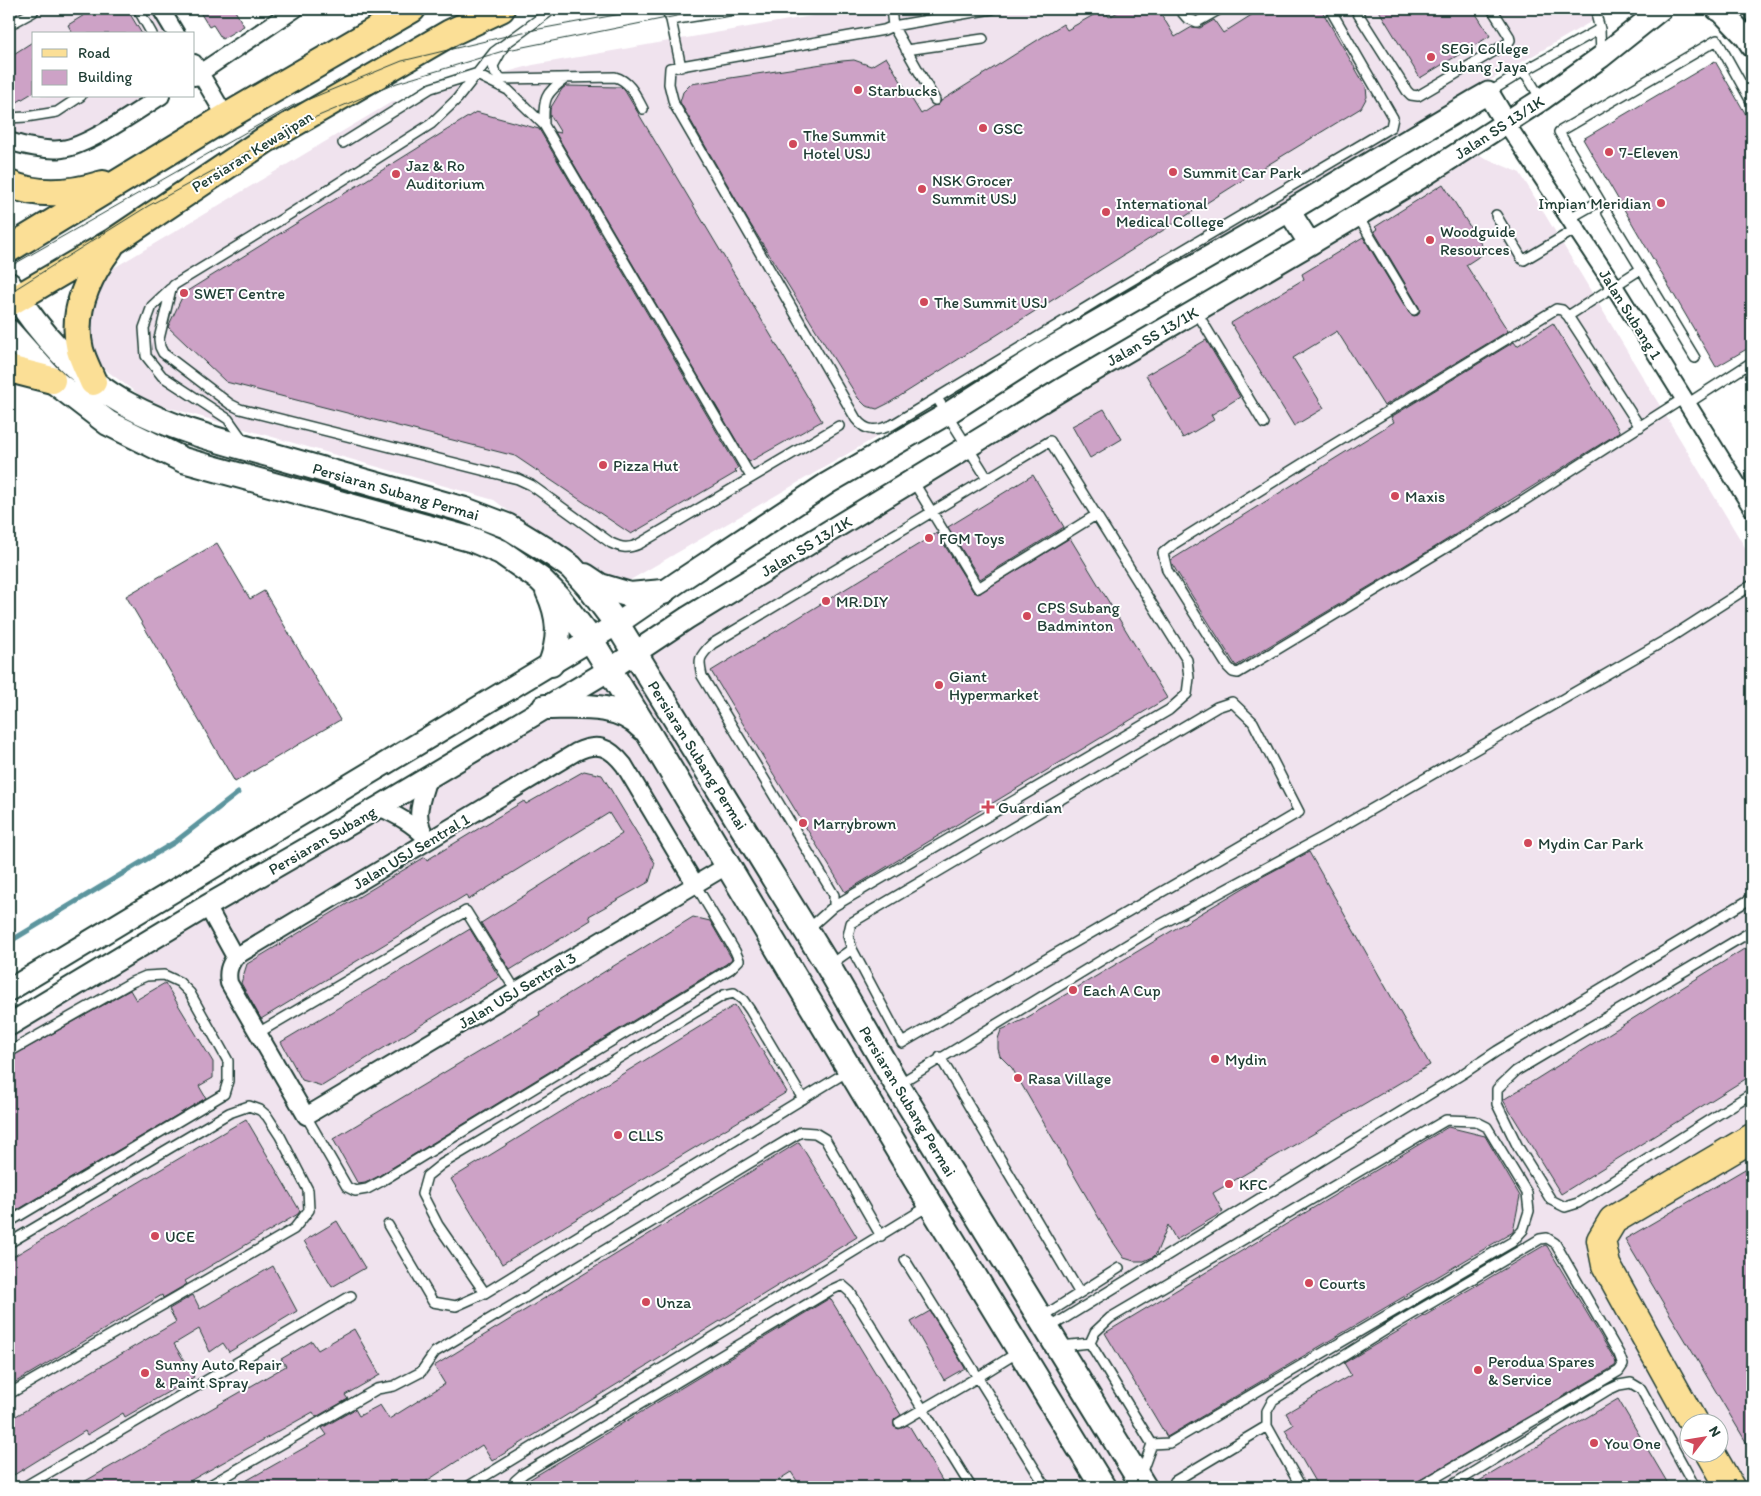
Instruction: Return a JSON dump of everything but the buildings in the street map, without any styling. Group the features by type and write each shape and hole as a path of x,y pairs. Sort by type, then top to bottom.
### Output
{"highway":[{"path":"1688,1414 1606,1265 1601,1240 1613,1220 1752,1138"},
{"path":"1717,1464 1730,1487"}],"main road":[{"path":"9,249 226,117 412,9"},
{"name":"Persiaran Kewajipan","path":"12,295 113,242 265,140 450,32 501,9"},
{"path":"9,184 41,192 61,193 88,188 127,177"},
{"path":"93,382 80,350 76,322 87,285 97,264 113,242"},
{"name":"Persiaran Subang Permai","path":"12,295 63,354 93,382 127,405 178,427 465,510 498,522 544,548 570,567 589,587 617,624 828,966 896,1085 1141,1483"},
{"name":"Persiaran Subang Permai","path":"9,332 52,380 108,423 183,460 473,540 501,552 522,565 545,584 574,616 591,640 1103,1487"},
{"path":"9,369 52,380"},
{"path":"570,567 600,586 630,595 663,592"},
{"path":"545,584 553,601 559,633 557,648 551,664"},
{"path":"545,707 582,706 620,713 637,722 649,734"}],"street":[{"path":"161,9 175,32"},
{"path":"226,117 196,71 295,9"},
{"name":"Jalan SS 13/1K","path":"635,653 687,618 1064,388 1310,244 1506,123 1601,57 1661,9"},
{"path":"1717,9 1746,37 1752,46"},
{"path":"617,624 942,406 1042,353 1289,211 1488,93 1506,123"},
{"path":"9,141 24,146 62,149 89,140 158,98"},
{"name":"Jalan Subang 1","path":"1506,123 1614,286 1752,508"},
{"path":"1289,211 1310,244"},
{"name":"Persiaran Subang","path":"9,990 617,624"},
{"name":"Persiaran Subang","path":"9,1025 207,906 428,778 635,653"},
{"name":"Jalan USJ Sentral 1","path":"235,957 576,752 589,746 608,750 624,765 695,884"},
{"path":"428,778 421,801 419,819 420,826 428,841"},
{"path":"379,807 406,821 428,841"},
{"name":"Jalan USJ Sentral 3","path":"306,1116 728,865"},
{"path":"207,906 235,957 230,965 229,984 306,1116"}],"lane":[{"path":"138,9 151,32"},
{"path":"249,449 228,419 162,376 146,356 144,328 152,306 174,285 431,124 457,99 494,52 553,9"},
{"path":"666,9 681,67"},
{"path":"670,20 740,9"},
{"path":"891,9 893,26 935,100"},
{"path":"992,9 893,26 875,33 670,68 669,84 674,104 861,426 870,429 880,430 942,406 1279,193 1392,126 1394,118 1330,9"},
{"path":"1179,9 1187,18 1197,22 1220,9"},
{"path":"1355,9 1411,96 1418,96 1508,44 1509,36 1492,9"},
{"path":"9,25 33,12"},
{"path":"1597,18 1600,29 1601,57"},
{"path":"1488,93 1600,29"},
{"path":"906,50 983,39"},
{"path":"1496,215 1524,260 1600,202 1559,132 1717,40 1752,103"},
{"path":"506,42 493,66 495,73 502,79 615,77 623,79 630,86 643,109"},
{"path":"1524,72 1541,100"},
{"path":"343,143 431,88 476,74 508,90 544,125 751,477"},
{"path":"544,125 545,99 549,91 566,78"},
{"path":"9,118 56,112 78,98"},
{"path":"1279,193 1289,211"},
{"path":"1607,213 1695,358"},
{"path":"1357,215 1414,310"},
{"path":"1568,316 1641,269"},
{"path":"170,289 159,339 160,348 163,353 230,404 240,409 518,479 531,485 611,543 622,548 630,548 639,544 839,426"},
{"path":"1640,427 1568,316 1562,310 1556,309 1174,544 1163,553 1167,570 1228,667 1232,672 1238,673 1517,505 1640,427 1752,362"},
{"path":"1196,311 1264,424"},
{"path":"942,406 988,478"},
{"path":"806,931 834,906 1169,710 1187,694 1189,678 1187,660 1050,441 712,644 704,652 699,662 702,676 834,895 834,906"},
{"path":"913,481 978,588 1096,515"},
{"path":"896,1085 1156,927 1325,836 1670,637 1752,585"},
{"path":"1232,702 1253,722 1299,812 902,1043 852,949 848,936 851,922 1217,707 1232,702"},
{"path":"306,1116 347,1187 355,1191 367,1189 380,1182 730,968 738,960 737,955 730,940 695,884"},
{"path":"1048,1332 1497,1052 1752,898"},
{"path":"258,1032 466,911 516,990"},
{"path":"1752,931 1516,1071 1497,1089 1497,1104 1518,1147 1551,1200 1565,1207 1578,1203 1752,1093"},
{"path":"828,966 852,949"},
{"path":"9,1052 132,982 146,976 164,975 179,982 190,993 228,1061 228,1081 224,1094 9,1222"},
{"path":"485,1293 438,1225 422,1194 427,1176 442,1164 724,995 734,993 743,1000 750,1010 803,1099"},
{"path":"940,1057 1079,1292"},
{"path":"388,1225 433,1302 456,1306 485,1293 851,1070"},
{"path":"9,1243 230,1113 248,1106 260,1110 267,1116 280,1136 308,1190 309,1210 294,1229 9,1394"},
{"path":"1090,1343 1096,1332 1110,1318 1446,1120 1475,1121 1487,1127 1527,1194 1529,1212 1523,1230 1512,1242 1168,1443 1152,1444"},
{"path":"207,1487 377,1390 394,1386 421,1372 435,1352 801,1132 815,1133 825,1139 881,1236"},
{"path":"467,1487 931,1205"},
{"path":"1301,1487 1267,1426 1267,1411 1273,1400 1392,1326 1540,1239 1548,1238 1555,1243 1619,1354 1623,1365 1619,1371 1419,1487"},
{"path":"905,1260 1046,1487"},
{"path":"1048,1332 1079,1292 1119,1268"},
{"path":"516,1487 515,1480 523,1474 842,1285 850,1292 971,1487"},
{"path":"24,1487 352,1296"},
{"path":"1048,1332 1090,1343 1152,1444"},
{"path":"899,1423 1020,1350"},
{"path":"1449,1487 1608,1390 1619,1385 1631,1383 1641,1389 1695,1487"},
{"path":"1172,1487 1175,1482 1267,1426"},
{"path":"1141,1483 1144,1463 1152,1444"}],"shaded area":[{"path":"9,9 152,9 166,32 32,32 32,98 142,98 87,133 61,143 26,138 9,133"},
{"path":"851,9 1613,9 613,590 494,500 149,402 103,368 88,349 85,324 97,278 390,103 533,65"},
{"path":"1472,152 1520,173 1752,559 1752,1487 9,1487 9,1036"}],"waterway":[{"path":"9,942 175,842 238,793"}],"tram line":[{"path":"9,267 292,106 402,61 523,32 648,9"},
{"path":"9,293 148,206 297,125 397,83 503,51 711,9"}],"place":[{"name":"SEGi College Subang Jaya","path":"1431,57"},
{"name":"Starbucks","path":"858,90"},
{"name":"GSC","path":"983,128"},
{"name":"The Summit Hotel USJ","path":"793,144"},
{"name":"7-Eleven","path":"1609,152"},
{"name":"Summit Car Park","path":"1173,172"},
{"name":"Jaz & Ro Auditorium","path":"396,174"},
{"name":"NSK Grocer Summit USJ","path":"922,189"},
{"name":"Impian Meridian","path":"1661,203"},
{"name":"International Medical College","path":"1106,212"},
{"name":"Woodguide Resources","path":"1430,240"},
{"name":"SWET Centre","path":"184,293"},
{"name":"The Summit USJ","path":"924,302"},
{"name":"Pizza Hut","path":"603,465"},
{"name":"Maxis","path":"1395,496"},
{"name":"FGM Toys","path":"929,538"},
{"name":"MR.DIY","path":"826,601"},
{"name":"CPS Subang Badminton","path":"1027,616"},
{"name":"Giant Hypermarket","path":"939,685"},
{"name":"Guardian","path":"988,807"},
{"name":"Marrybrown","path":"803,823"},
{"name":"Mydin Car Park","path":"1528,843"},
{"name":"Each A Cup","path":"1073,990"},
{"name":"Mydin","path":"1215,1059"},
{"name":"Rasa Village","path":"1018,1078"},
{"name":"CLLS","path":"618,1135"},
{"name":"KFC","path":"1229,1184"},
{"name":"UCE","path":"155,1236"},
{"name":"Courts","path":"1309,1283"},
{"name":"Unza","path":"646,1302"},
{"name":"Perodua Spares & Service","path":"1478,1370"},
{"name":"Sunny Auto Repair & Paint Spray","path":"145,1373"},
{"name":"You One","path":"1594,1443"}]}
